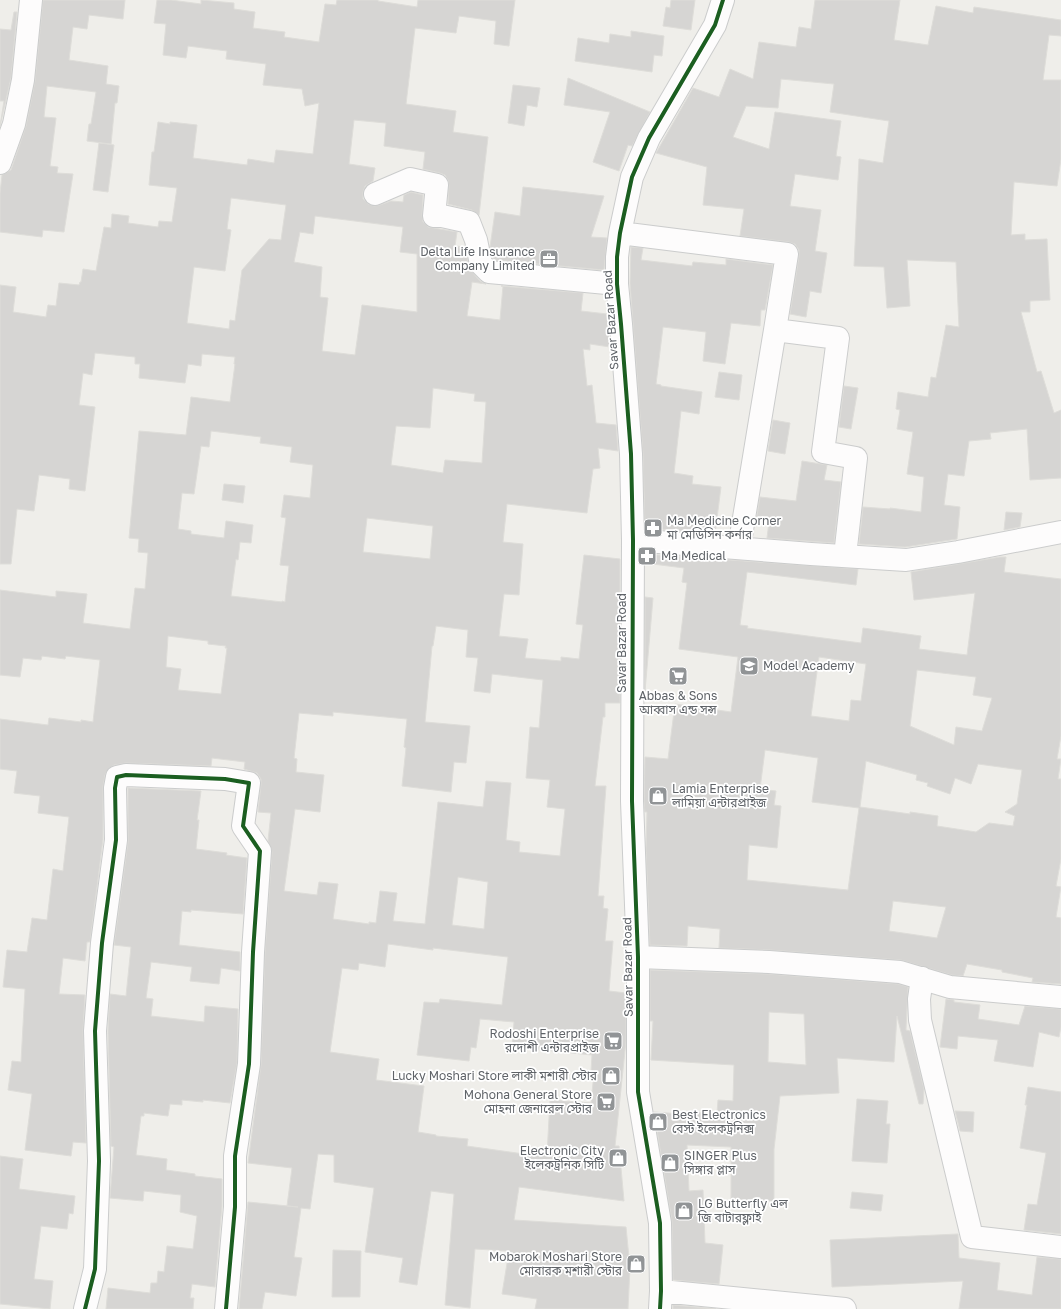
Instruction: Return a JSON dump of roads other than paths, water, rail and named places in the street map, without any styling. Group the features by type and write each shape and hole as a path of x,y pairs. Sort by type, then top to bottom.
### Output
{"street":[{"path":"0,162 14,124 23,80 31,0"},
{"name":"Savar Bazar Road","path":"661,1300 660,1223 638,1092 638,957 632,801 633,540 630,454 617,284 617,257 620,233 632,177 649,138 715,25 723,0"},
{"path":"374,194 410,179 437,185 434,216 442,216 469,222 476,240 481,264 489,272 617,284"},
{"path":"620,233 787,254 739,548"},
{"path":"775,330 838,338 823,452 856,458 845,556"},
{"path":"633,540 906,560 958,552 1061,532"},
{"path":"85,1309 95,1269 99,1161 95,1031 102,943 116,840 115,788 117,777 126,775 225,779 249,783 243,826 260,851 253,952 249,1064 235,1156 235,1207 226,1309"},
{"path":"638,957 769,962 900,972 950,987 1061,997"},
{"path":"922,978 919,999 920,1020 972,1237 1061,1247"},
{"path":"661,1300 845,1309"}],"place":[{"name":"Delta Life Insurance Company Limited","path":"549,259"},
{"name":"Ma Medicine Corner মা মেডিসিন কর্নার","path":"653,528"},
{"name":"Ma Medical","path":"647,556"},
{"name":"Model Academy","path":"749,666"},
{"name":"Abbas & Sons আব্বাস এন্ড সন্স","path":"678,676"},
{"name":"Lamia Enterprise লামিয়া এন্টারপ্রাইজ","path":"658,796"},
{"name":"Rodoshi Enterprise রদোশী এন্টারপ্রাইজ","path":"613,1041"},
{"name":"Lucky Moshari Store লাকী মশারী স্টোর","path":"611,1076"},
{"name":"Mohona General Store মোহনা জেনারেল স্টোর","path":"606,1102"},
{"name":"Best Electronics বেস্ট ইলেকট্রনিক্স","path":"658,1122"},
{"name":"Electronic City ইলেকট্রনিক সিটি","path":"618,1158"},
{"name":"SINGER Plus সিঙ্গার প্লাস","path":"670,1163"},
{"name":"LG Butterfly এল জি বাটারফ্লাই","path":"684,1211"},
{"name":"Mobarok Moshari Store মোবারক মশারী স্টোর","path":"636,1264"}]}
